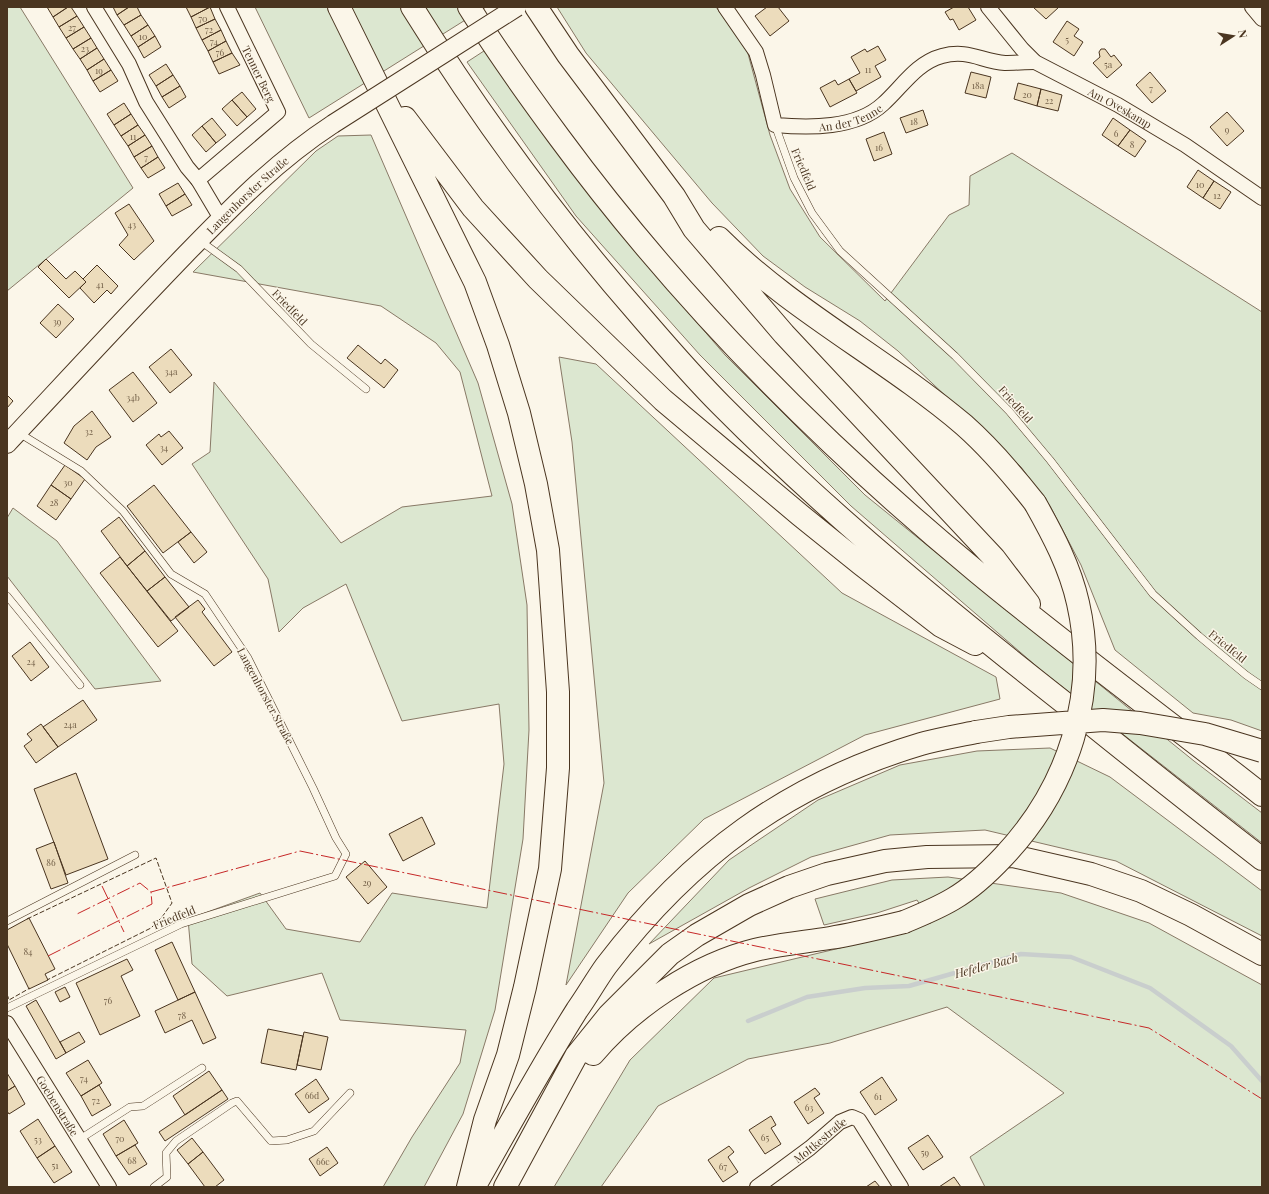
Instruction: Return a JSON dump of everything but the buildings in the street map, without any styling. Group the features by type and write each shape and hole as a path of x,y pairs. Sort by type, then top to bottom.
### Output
{"highway":[{"path":"339,7 475,282 498,345 519,413 536,484 548,550 558,692 558,768 550,869 527,980 512,1040 485,1120 468,1187"},
{"path":"412,7 490,126 545,201 605,275 693,375 773,456 875,550 1018,668 1262,859"},
{"path":"469,7 528,95 583,170 642,243 703,313 794,408 854,466 965,562 1049,630 1262,795"},
{"path":"536,7 568,55 674,196 694,230 784,334 994,558 1049,630"},
{"path":"356,41 410,127 473,208 538,279 658,395 800,515 941,626 1018,668"},
{"path":"540,1122 601,1045 649,1003 691,975 754,950 792,942 867,931 904,922 954,899 993,868 1037,816 1068,758 1077,724 1082,692 1085,659 1078,604 1070,576 1058,543 1035,503 1013,475 964,425 899,376 779,291 732,252 674,196"},
{"path":"475,1187 556,1043 605,967 640,924 679,882 742,829 817,785 868,762 922,744 976,732 1009,727 1103,720 1140,723 1205,734 1262,751"},
{"path":"505,1187 576,1056 609,1015 670,954 697,935 749,904 789,887 827,874 885,861 926,857 1013,856 1091,874 1141,891 1191,915 1262,954"}],"street":[{"path":"94,7 129,64 146,102 187,168 198,180 220,217"},
{"name":"Tenner Berg","path":"198,180 278,112 227,7"},
{"name":"Langenhorster Straße","path":"12,438 220,217 265,175 312,138 333,124 517,7"},
{"path":"725,7 756,52 775,125"},
{"name":"Am Oveskamp","path":"988,7 1022,49 1035,62 1118,105 1185,145 1262,198"},
{"path":"1252,7 1262,19"},
{"name":"An der Tenne","path":"775,125 799,127 827,125 864,116 882,105 910,75 926,63 941,57 971,54 1004,62 1035,62"},
{"name":"Goebenstraße","path":"7,1023 109,1187"},
{"name":"Moltkestraße","path":"757,1187 810,1148 840,1122 852,1117 859,1120 901,1187"}],"lane":[{"name":"Friedfeld","path":"775,125 794,178 812,213 840,252 955,356 1009,412 1050,460 1153,594 1199,636 1246,675 1262,686"},
{"name":"Friedfeld","path":"199,240 239,269 311,344 366,388"},
{"name":"Langenhorster Straße","path":"12,438 81,471 123,511 171,574 205,594 248,658 313,788 336,838 346,854"},
{"path":"7,596 80,685"},
{"name":"Friedfeld","path":"7,1008 181,924 335,876 346,854"},
{"path":"7,921 135,856"},
{"path":"80,1139 130,1107 143,1106 202,1068"},
{"path":"154,1187 167,1177 166,1153 176,1141 232,1102 237,1101 244,1107 271,1141 287,1140 314,1131 350,1093"}],"green space":[{"path":"7,7 20,7 133,188 7,291"},
{"path":"255,7 486,7 309,118"},
{"path":"557,7 716,7 747,50 770,135 790,189 820,237 885,301 949,215 969,205 970,176 1012,153 1262,312 1262,731 1231,720 1193,713 1115,650 1081,565 1050,506 1021,467 898,351 860,321 805,287 763,256 712,203 586,53"},
{"path":"487,49 621,234 725,355 865,495 1194,761 1262,813 1262,843 1042,671 851,506 700,355 576,216 467,62"},
{"path":"371,135 478,383 512,504 527,605 529,730 523,839 495,1010 463,1114 424,1187 383,1187 412,1137 460,1063 466,1030 340,1020 322,973 227,996 192,964 188,919 260,893 286,929 360,942 392,893 487,908 504,764 499,704 402,721 346,584 303,608 279,632 268,579 192,464 210,452 214,382 341,543 402,507 492,496 460,372 436,343 381,306 193,272 316,151 338,136"},
{"path":"559,357 596,364 842,593 996,677 1000,699 865,735 704,819 628,893 566,985 604,783 572,442"},
{"path":"13,508 57,541 161,681 95,689 7,576 7,518"},
{"path":"1050,748 1110,777 1262,891 1262,936 1116,861 985,830 890,835 811,857 749,888 649,944 729,860 818,800 900,765 977,751"},
{"path":"948,877 1061,893 1149,923 1262,985 1262,1187 985,1187 970,1157 1064,1093 947,1007 830,1043 748,1059 658,1106 601,1187 554,1187 630,1060 714,978 840,948 931,923 917,900 877,913 824,925 815,899 892,880"}],"waterway":[{"name":"Hefeler Bach","path":"748,1021 807,997 865,988 909,986 1021,954 1071,957 1150,988 1231,1046 1262,1081"}],"fence":[{"path":"27,919 156,858 172,903 162,917 151,928 47,980"},
{"path":"7,994 9,1000 30,988"}],"power":[{"path":"151,892 300,851 1149,1028 1262,1099"},
{"path":"48,956 152,904 151,892 140,883 77,914"},
{"path":"102,886 124,932"}]}
